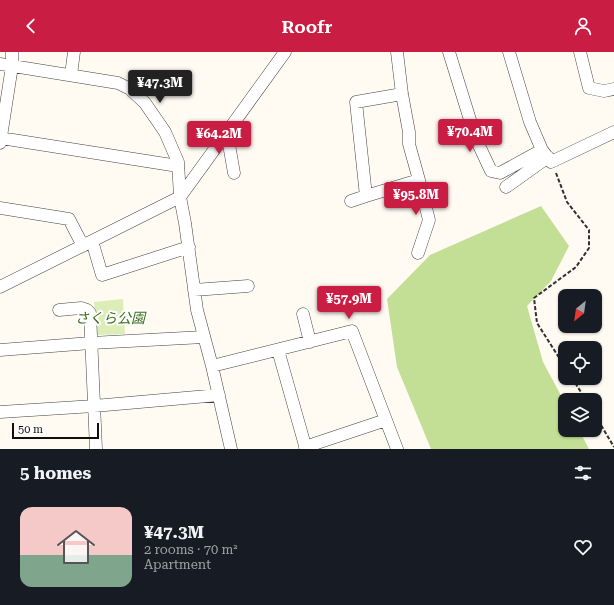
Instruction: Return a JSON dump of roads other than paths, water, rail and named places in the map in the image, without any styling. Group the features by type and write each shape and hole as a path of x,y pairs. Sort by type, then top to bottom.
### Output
{"street":[{"path":"12,52 6,65 0,140 178,166"},
{"path":"71,75 74,52"},
{"path":"0,287 180,197 285,52"},
{"path":"397,52 402,94 409,132 409,144 429,220 418,253"},
{"path":"449,52 476,139 491,171 500,173 614,132"},
{"path":"509,52 530,122 547,156"},
{"path":"580,52 589,88 604,91 614,90"},
{"path":"6,65 118,83 130,89 145,103 165,132 178,162 180,197 189,247 197,310 212,366 231,449"},
{"path":"366,196 356,102 402,94"},
{"path":"227,133 234,173"},
{"path":"506,186 547,156"},
{"path":"351,201 418,180"},
{"path":"0,208 69,219 87,243 102,275 189,247"},
{"path":"194,290 248,286"},
{"path":"59,310 81,308 90,313 96,449"},
{"path":"303,314 310,342"},
{"path":"212,366 352,331 397,449"},
{"path":"0,350 204,337"},
{"path":"278,350 305,448 386,420"},
{"path":"0,412 94,406 219,395"}],"park label":[{"name":"さくら公園","path":"110,318"}]}
